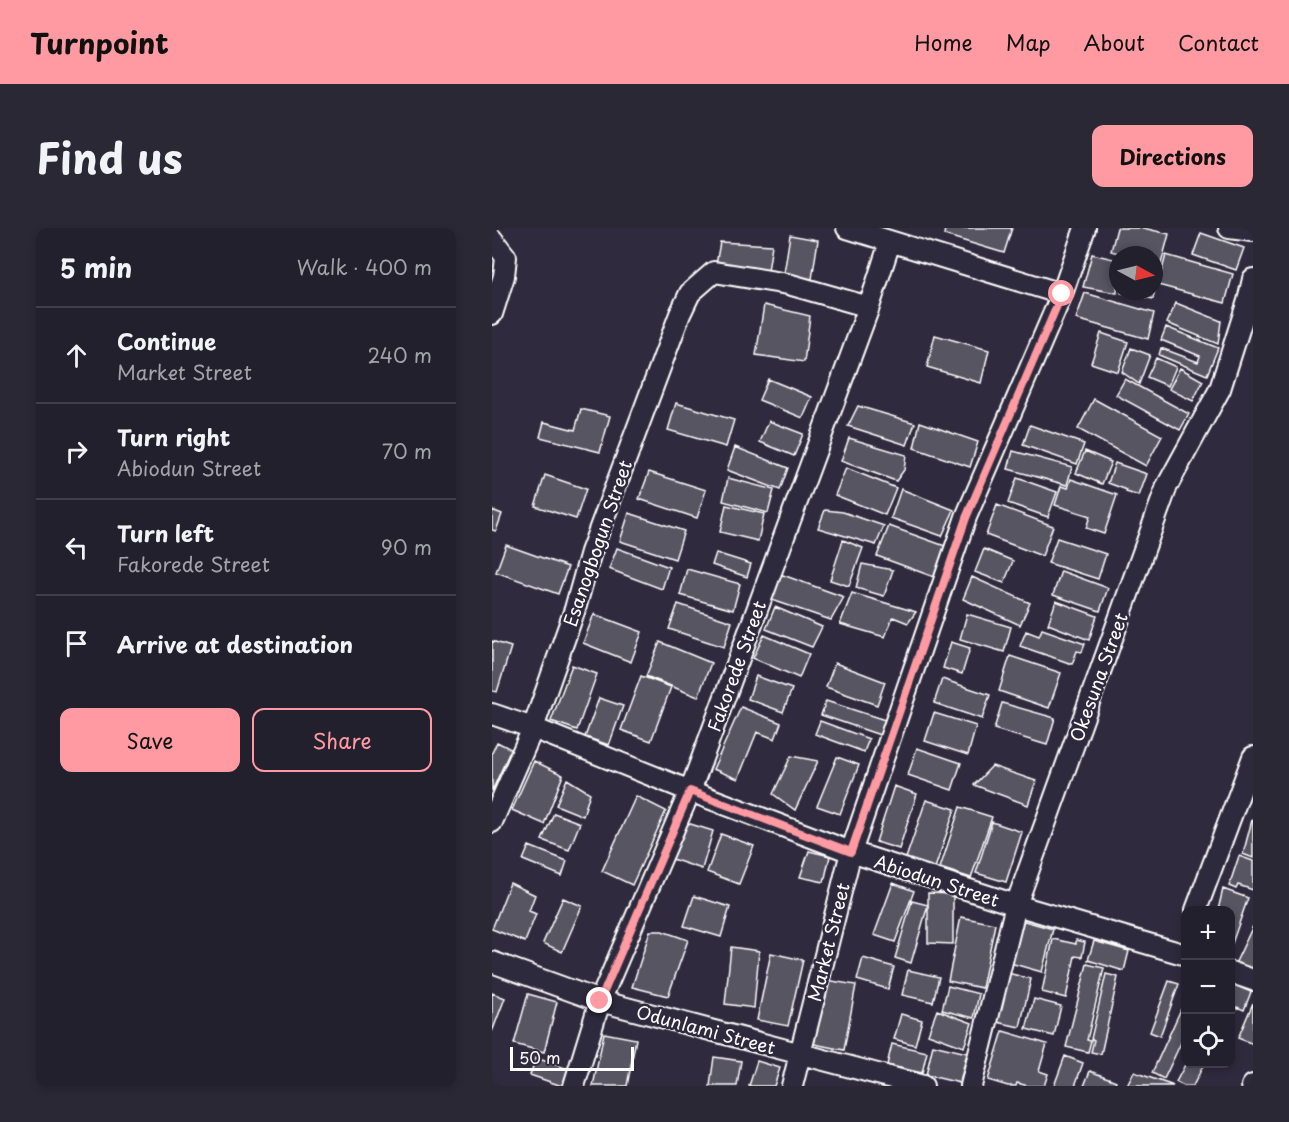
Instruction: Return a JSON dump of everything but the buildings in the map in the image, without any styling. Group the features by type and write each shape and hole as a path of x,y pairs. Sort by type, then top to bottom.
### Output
{"street":[{"path":"847,228 1062,294"},
{"name":"Market Street","path":"792,1086 851,852 966,518 1062,294 1085,228"},
{"path":"1229,228 1253,231"},
{"path":"492,239 499,245 506,257 504,276 492,314"},
{"name":"Fakorede Street","path":"574,1086 600,1001 690,791 869,307 890,242"},
{"name":"Esanogbogun Street","path":"492,822 533,728 575,609 591,552 680,314 690,293 714,272 788,284 869,307"},
{"name":"Okesuna Street","path":"971,1086 1016,905 1167,486 1220,389 1253,279"},
{"name":"Abiodun Street","path":"492,714 851,852 1016,905 1181,947"},
{"path":"1197,906 1253,757"},
{"name":"Odunlami Street","path":"492,962 600,1001 923,1086"},
{"path":"1235,974 1253,980"}],"route":[{"path":"600,1001 690,791 851,852 966,518 1062,294"}]}
